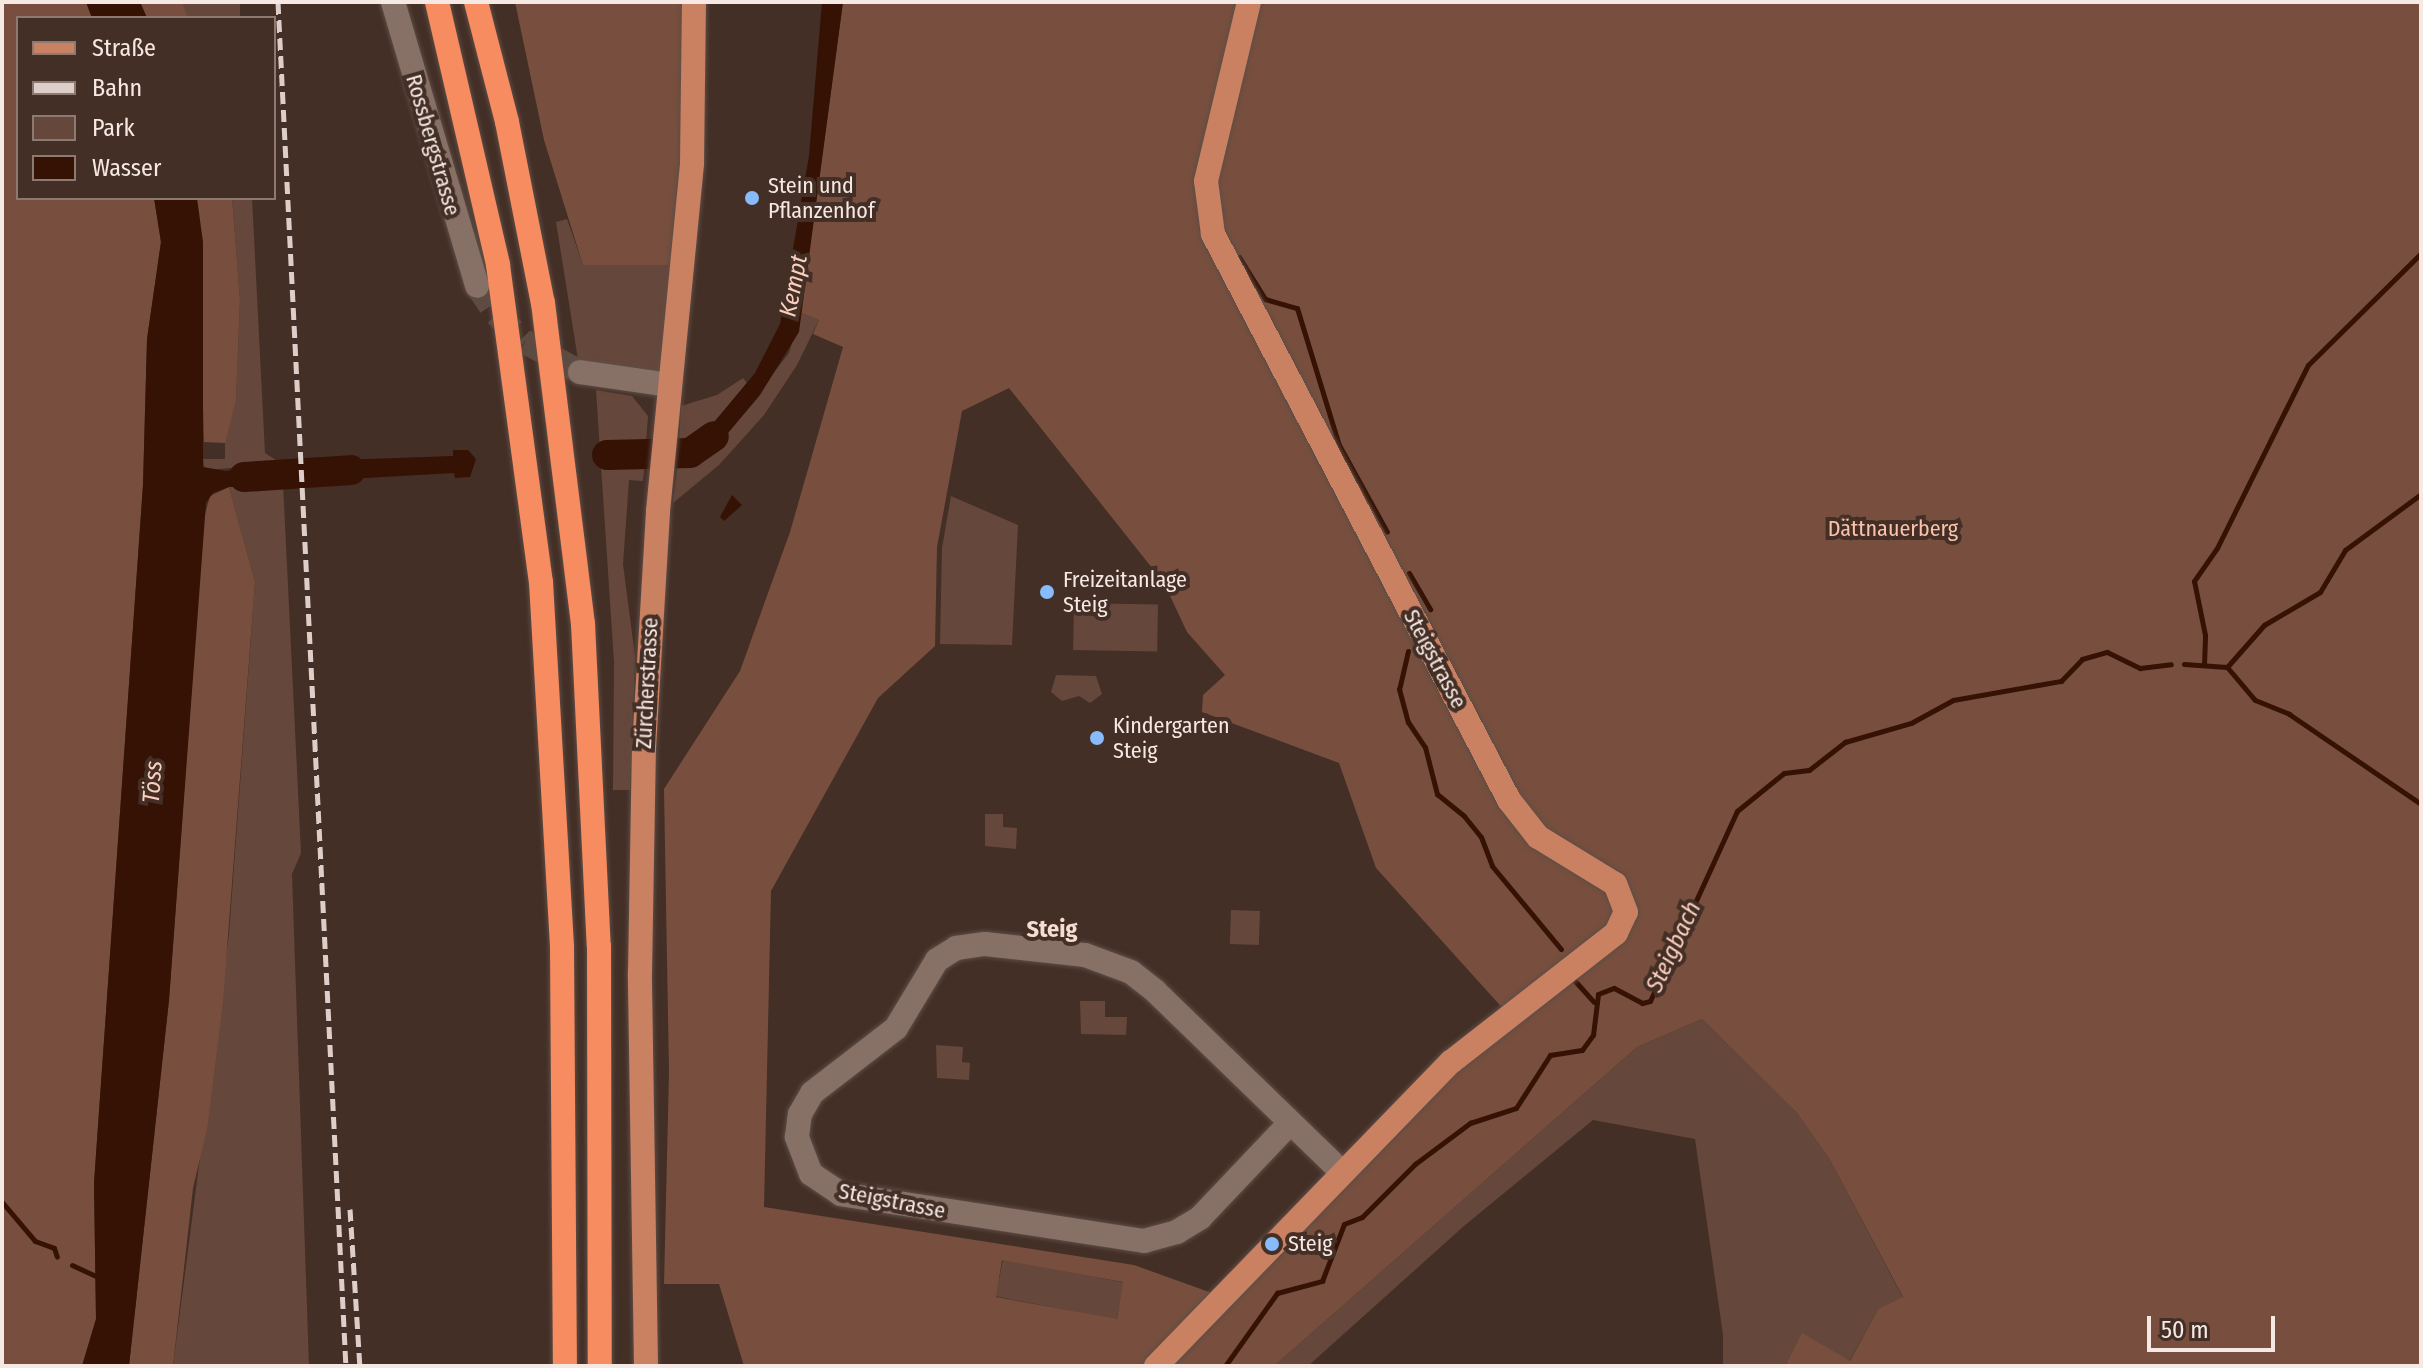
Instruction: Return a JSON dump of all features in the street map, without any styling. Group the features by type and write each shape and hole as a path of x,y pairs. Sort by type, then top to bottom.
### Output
{"highway":[{"path":"437,2 498,265 540,567 562,947 565,1366"},
{"path":"476,2 507,122 543,303 581,609 599,962 600,1366"}],"main road":[{"name":"Zürcherstrasse","path":"646,1366 641,866 661,476 692,163 694,2"},
{"name":"Steigstrasse","path":"1156,1366 1469,1045 1616,933 1626,906 1615,884 1538,837 1509,800 1213,234 1206,181 1249,2"}],"street":[{"name":"Rossbergstrasse","path":"393,2 477,286"},
{"path":"580,372 669,385"},
{"name":"Steigstrasse","path":"1290,1123 1200,1218 1177,1232 1144,1241 841,1194 811,1174 797,1137 800,1114 812,1093 896,1028 937,960 956,948 976,944 1085,955 1131,972 1342,1172"}],"green space":[{"path":"2,2 86,2 91,16 16,16 16,200 154,200 161,242 147,339 143,485 94,1183 96,1319 82,1366 2,1366"},
{"path":"140,2 182,2 187,16 146,16"},
{"path":"182,2 240,2 240,16 182,16"},
{"path":"515,2 694,2 682,265 583,265 544,140"},
{"name":"Dättnauerberg","path":"843,2 2421,2 2421,1366 1785,1366 1802,1333 1850,1361 1878,1309 1903,1297 1830,1160 1797,1113 1702,1019 1637,1047 1274,1366 744,1366 719,1284 664,1284 669,1072 664,789 740,671 790,532 843,347 813,334 819,320 801,313","holes":["1009,388 1164,583 1187,632 1225,675 1203,695 1202,712 1339,763 1376,868 1507,1013 1223,1297 1134,1265 764,1207 771,891 878,698 935,646 937,547 962,411","1002,1260 1123,1282 1117,1319 996,1297"]},
{"path":"197,200 232,200 240,300 236,400 225,443 204,442"},
{"path":"232,200 252,200 265,453 282,464 205,470 203,459 225,459 225,433 236,400 240,300"},
{"path":"567,219 583,265 682,265 669,385 580,372 556,222"},
{"path":"801,313 819,320 797,365 764,415 719,465 673,503 678,463 703,457 723,439 789,353"},
{"path":"743,378 747,383 711,426 693,443 679,446 681,406 717,395"},
{"path":"596,390 632,396 648,416 646,445 611,448 607,454 645,462 643,481 629,480 623,564 635,656 630,790 613,790 614,662"},
{"path":"283,483 301,853 292,874 309,1366 173,1366 229,934 255,582 229,487"},
{"path":"229,487 255,582 223,1001 207,1129 193,1188 173,1366 129,1366 169,1000 204,518 210,496"},
{"path":"951,496 1018,525 1012,645 940,644 942,548"},
{"path":"1074,603 1158,604 1157,651 1073,650"},
{"path":"1056,675 1096,676 1102,694 1090,703 1079,696 1062,701 1051,692"},
{"path":"985,814 1003,814 1003,827 1017,828 1016,849 985,846"},
{"path":"1231,910 1260,911 1259,945 1230,944"},
{"path":"1080,1001 1105,1001 1105,1017 1127,1017 1126,1035 1081,1034"},
{"path":"1702,1019 1797,1113 1830,1160 1903,1298 1878,1309 1849,1362 1802,1334 1785,1366 1723,1366 1723,1335 1695,1139 1593,1120 1464,1226 1308,1366 1274,1366 1637,1047"},
{"path":"936,1045 963,1047 962,1062 970,1063 969,1080 937,1078"},
{"path":"1003,1259 1124,1282 1116,1320 996,1296"}],"water":[{"path":"86,2 140,2 146,16 91,16"},
{"path":"822,2 843,2 799,332 760,395 723,439 703,457 678,463 679,446 705,433 755,373 780,324 809,156"},
{"name":"Töss","path":"154,200 197,200 203,242 203,467 226,471 282,464 283,483 229,487 213,493 206,503 169,1000 129,1366 82,1366 96,1319 94,1183 143,485 147,339 161,242"},
{"path":"646,445 645,462 611,461 607,456 611,448"},
{"path":"453,450 468,450 476,459 470,477 455,478 454,473 311,481 310,461 453,456"},
{"path":"732,495 742,505 724,521 720,517"}],"waterway":[{"path":"2204,665 2205,635 2194,581 2217,548 2308,365 2421,253"},
{"path":"1239,257 1265,299 1297,308 1339,445 1387,532"},
{"name":"Kempt","path":"607,455 690,453 714,436"},
{"name":"Kempt","path":"244,477 351,470"},
{"path":"2227,667 2264,625 2320,592 2345,550 2421,494"},
{"path":"1409,573 1430,609"},
{"path":"1408,651 1399,689 1408,722 1425,747 1437,794 1464,816 1481,837 1492,866 1561,949"},
{"name":"Steigbach","path":"1225,1366 1277,1293 1322,1281 1344,1224 1362,1217 1415,1164 1470,1123 1516,1108 1550,1055 1582,1050 1593,1035 1598,994 1614,988 1642,1003 1650,1001 1737,811 1784,773 1809,770 1845,742 1911,723 1953,700 2061,681 2082,659 2107,652 2140,668 2171,664"},
{"path":"2184,664 2227,667 2255,700 2289,714 2421,804"},
{"path":"1575,981 1594,1002"},
{"path":"2,1202 35,1241 54,1248 57,1257"},
{"path":"72,1265 100,1278"}],"tunnel":[{"path":"477,286 496,314 525,342 580,372"}],"railway":[{"path":"278,2 346,1366"},
{"path":"350,1209 360,1366"}],"place":[{"name":"Stein und Pflanzenhof","path":"752,198"},
{"name":"Freizeitanlage Steig","path":"1047,592"},
{"name":"Kindergarten Steig","path":"1097,738"},
{"name":"Steig","path":"1272,1244"}],"district":[{"name":"Steig","path":"1052,930"}]}
